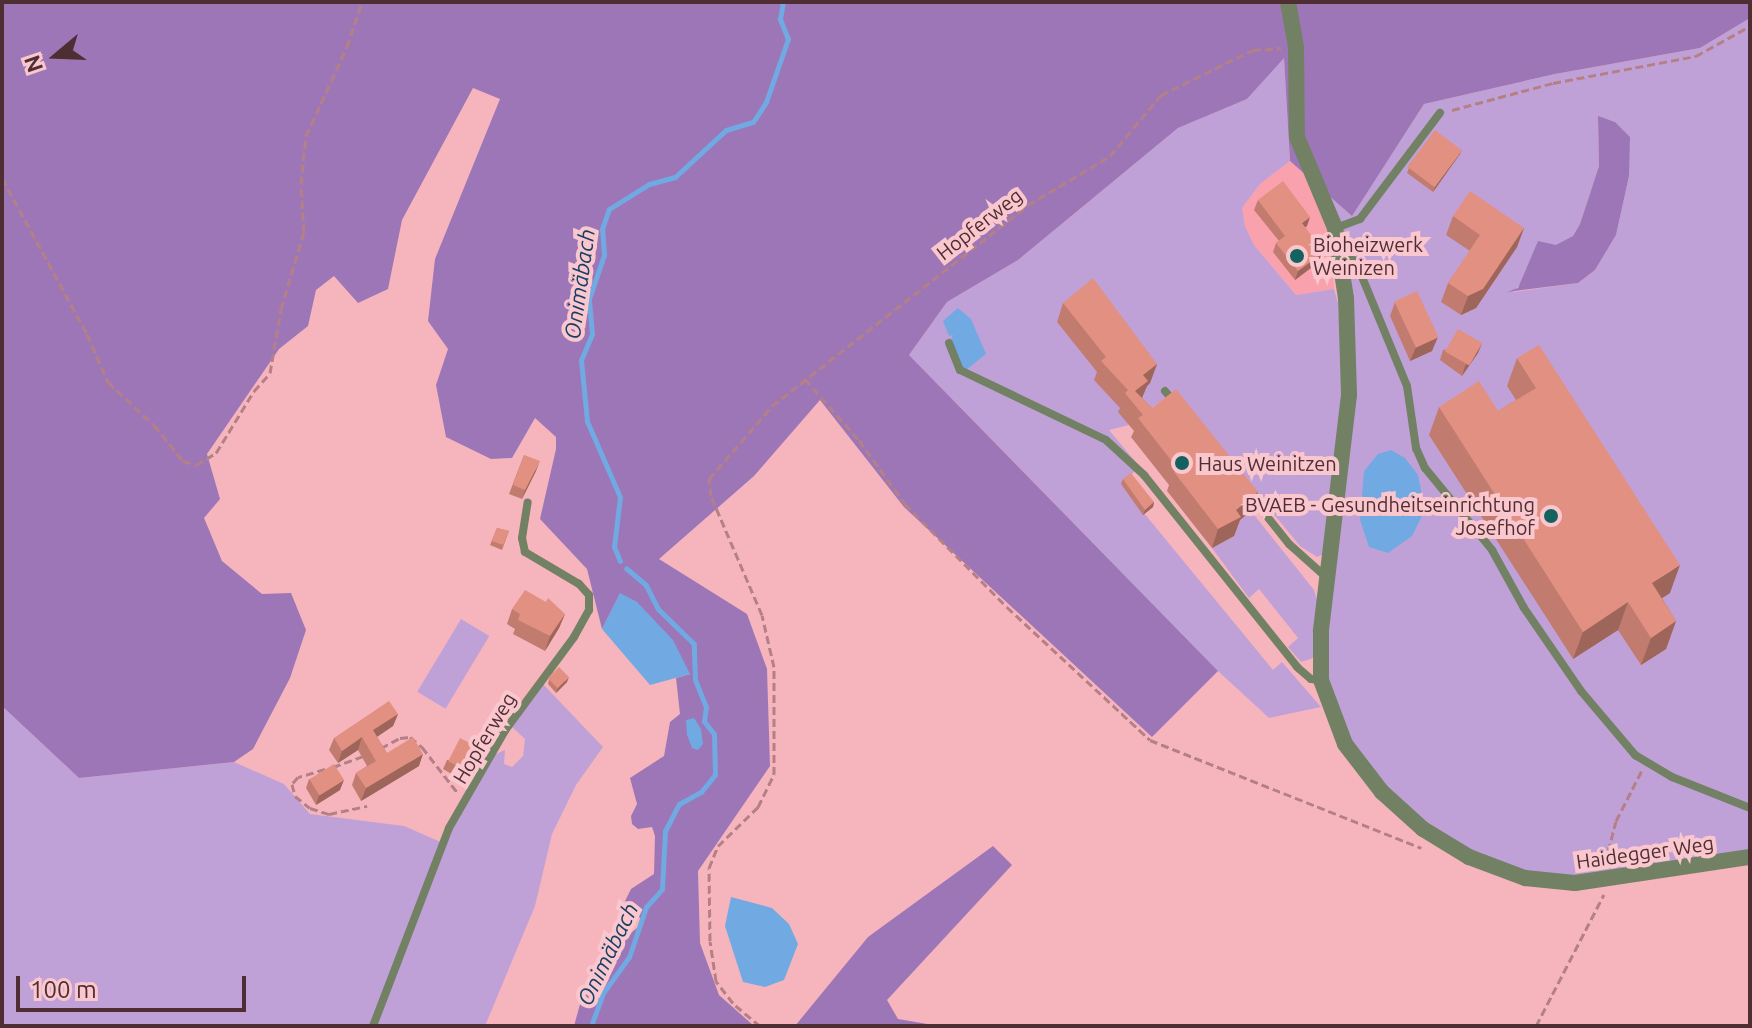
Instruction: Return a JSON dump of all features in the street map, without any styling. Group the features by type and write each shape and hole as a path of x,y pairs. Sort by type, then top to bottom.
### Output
{"street":[{"name":"Haidegger Weg","path":"1288,2 1296,47 1297,137 1335,228 1346,298 1349,395 1321,631 1321,680 1335,723 1362,768 1393,802 1433,836 1479,861 1525,878 1600,885 1750,857"}],"lane":[{"path":"1440,113 1360,219 1335,228 1360,272 1407,386 1416,448 1425,468 1492,550 1524,608 1581,691 1635,755 1683,782 1750,808"},
{"path":"949,343 960,370 1106,440 1144,475 1297,667 1311,679 1321,680"},
{"path":"1165,391 1184,414"},
{"path":"1241,485 1289,544 1327,578"},
{"name":"Hopferweg","path":"373,1026 431,869 464,801 521,705 574,637 589,610 589,595 579,584 525,552 522,538 528,502"}],"path":[{"path":"2,178 87,334 108,382 154,425 183,461 196,465 216,453 254,391 270,373 281,309 304,232 301,184 306,136 347,47 362,2"},
{"path":"1440,113 1553,83 1696,56 1750,26"},
{"name":"Hopferweg","path":"760,1026 733,1003 716,981 710,941 709,868 718,846 758,807 774,774 774,667 762,615 711,496 709,479 772,406 1028,205 1110,156 1161,95 1253,50 1296,47"},
{"path":"805,379 859,440 905,504 1030,629 1150,740 1426,850"},
{"path":"379,748 400,738 410,737 422,747 464,801"},
{"path":"367,806 347,813 319,811 295,796 292,784 307,773 368,754"},
{"path":"1536,1026 1605,894 1600,885 1616,821 1647,762"}],"shaded area":[{"path":"2,2 1750,2 1750,18 1700,48 1555,74 1424,104 1352,216 1290,161 1284,58 1247,99 1178,128 1018,260 947,302 909,355 1218,671 1152,737 904,507 820,400 754,476 659,559 747,614 767,669 770,766 698,871 700,943 719,995 754,1026 574,1026 582,997 631,933 643,923 631,904 625,901 631,889 654,874 655,836 652,827 638,829 632,824 631,816 637,804 630,778 664,756 670,722 680,714 676,678 690,674 620,594 602,629 587,569 540,519 556,437 535,418 512,458 491,459 446,437 436,385 448,349 428,321 435,259 500,99 473,88 402,220 388,289 358,303 334,276 316,290 308,326 279,349 207,454 220,499 204,518 222,561 262,594 291,593 306,630 290,678 253,749 234,762 79,778 2,706"},
{"path":"1750,18 1750,857 1575,883 1469,857 1362,768 1321,680 1338,507 1346,298 1315,183 1352,215 1424,104 1555,74 1700,48","holes":["1598,117 1615,122 1629,176 1616,235 1595,270 1578,283 1513,292 1556,246 1573,236 1599,166"]},
{"path":"1284,57 1290,161 1260,184 1242,208 1245,226 1254,245 1296,295 1334,289 1338,303 1343,391 1326,553 1317,557 1300,546 1173,392 1129,425 1109,430 1139,466 1128,479 1130,496 1273,670 1282,662 1321,707 1269,718 1218,671 909,355 947,302 1018,260 1178,128 1247,99"},
{"path":"1598,116 1615,122 1630,137 1629,176 1616,235 1595,270 1578,283 1507,292 1518,288 1538,241 1556,245 1573,236 1580,224 1599,166"},
{"path":"1290,161 1309,178 1322,213 1331,244 1334,289 1296,295 1254,245 1245,226 1242,208 1260,184"},
{"path":"1251,511 1314,590 1318,603 1316,655 1311,659 1301,662 1288,647 1298,638 1259,589 1249,598 1212,548 1234,536 1229,529"},
{"path":"461,619 489,636 446,709 417,692"},
{"path":"542,683 603,747 576,785 552,834 535,906 485,1026 376,1026 452,830 494,755 505,750 504,764 512,767 523,756 525,739 511,726"},
{"path":"2,706 79,778 234,762 284,784 310,814 404,826 443,843 372,1026 2,1026"},
{"path":"993,846 1012,865 887,1000 898,1019 939,1026 795,1026 868,937"}],"water":[{"path":"958,308 971,319 986,354 966,370 962,368 951,339 953,335 949,336 943,321"},
{"path":"1391,450 1405,458 1418,475 1425,510 1412,536 1388,553 1369,547 1360,520 1364,471 1378,454"},
{"path":"620,593 637,602 673,640 690,674 650,685 602,629"},
{"path":"694,718 701,729 703,744 698,750 692,748 687,735 686,720"},
{"path":"731,897 772,908 789,924 798,944 784,980 765,987 743,982 725,926"}],"building":[{"path":"1435,130 1462,150 1434,187 1407,167"},
{"path":"1283,181 1310,217 1302,223 1324,252 1298,271 1276,243 1285,236 1258,200"},
{"path":"1470,191 1524,228 1483,289 1468,296 1448,283 1480,235 1453,216"},
{"path":"1093,278 1157,364 1143,375 1148,381 1135,391 1152,408 1176,389 1258,492 1236,510 1241,517 1218,529 1174,472 1178,469 1138,418 1143,415 1125,393 1128,390 1101,361 1106,357 1063,303"},
{"path":"1417,291 1439,337 1416,348 1394,302"},
{"path":"1458,329 1482,343 1469,366 1445,352"},
{"name":"BVAEB - Gesundheitseinrichtung Josefhof","path":"1539,345 1680,565 1652,583 1676,621 1651,638 1628,602 1583,632 1439,407 1479,381 1498,411 1536,388 1517,358"},
{"path":"524,455 540,461 525,490 513,485"},
{"path":"1131,473 1154,502 1145,510 1123,479"},
{"path":"497,528 509,531 503,545 492,541"},
{"path":"525,590 546,602 548,598 565,614 550,636 518,620 520,614 512,609"},
{"path":"559,667 569,677 558,688 548,678"},
{"path":"389,701 398,714 373,730 387,753 413,737 423,754 366,788 356,773 376,761 362,737 342,751 334,738"},
{"path":"460,738 484,750 472,773 448,761"},
{"path":"334,764 344,780 319,795 309,779"}],"waterway":[{"name":"Onimäbach","path":"620,561 614,547 620,497 587,421 581,360 592,334 589,299 604,255 602,229 609,209 649,184 675,177 726,130 753,122 766,102 788,39 780,19 783,2"},
{"name":"Onimäbach","path":"591,1026 603,993 629,957 646,907 662,889 665,831 679,804 701,792 715,775 714,734 704,721 706,707 695,680 694,644 658,609 646,585 626,568"}],"place":[{"name":"Bioheizwerk Weinizen","path":"1297,256"},
{"name":"Haus Weinitzen","path":"1182,463"},
{"name":"BVAEB - Gesundheitseinrichtung Josefhof","path":"1551,516"}]}
